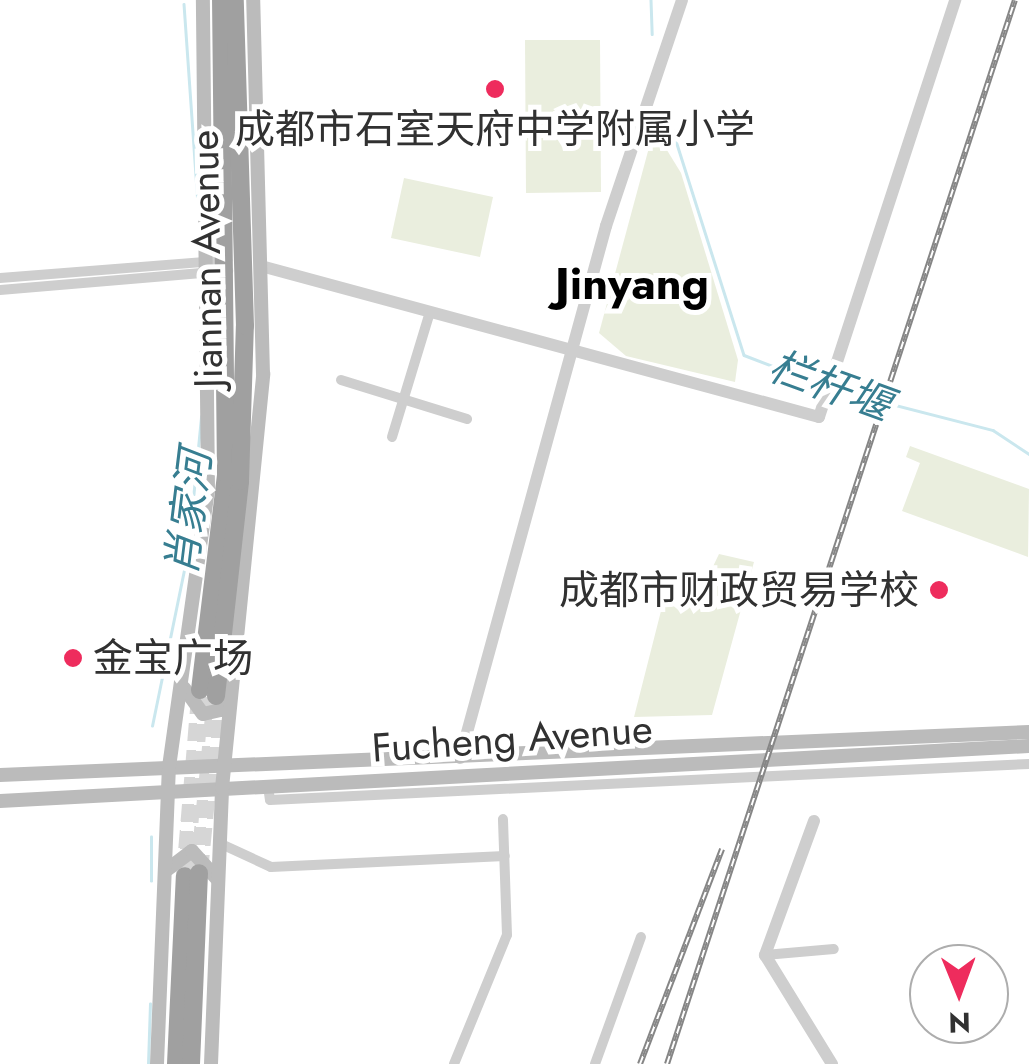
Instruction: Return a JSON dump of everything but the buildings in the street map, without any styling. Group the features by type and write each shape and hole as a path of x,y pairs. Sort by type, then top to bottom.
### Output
{"highway":[{"name":"Jiannan Avenue","path":"221,0 218,266 238,329"},
{"name":"Jiannan Avenue","path":"208,693 240,481 235,0"},
{"path":"176,1064 192,874 191,1064"}],"main road":[{"path":"205,0 221,27"},
{"path":"157,1064 169,766 208,490 218,266 205,0"},
{"path":"211,1064 222,788 263,374 252,0"},
{"path":"212,382 238,329"},
{"path":"238,329 263,374"},
{"path":"183,673 190,708 202,714 220,710 235,679"},
{"name":"Fucheng Avenue","path":"0,775 1029,732"},
{"name":"Fucheng Avenue","path":"0,801 1029,746"},
{"path":"164,881 173,856 192,851 218,880"}],"street":[{"path":"460,758 570,353 682,0"},
{"path":"261,266 428,315 819,417 955,0"},
{"path":"0,278 218,266"},
{"path":"0,290 218,266"},
{"path":"392,437 428,315"},
{"path":"341,380 467,419"},
{"path":"268,786 270,800 1029,764"},
{"path":"454,1064 508,935 503,819"},
{"path":"765,956 814,820"},
{"path":"219,843 270,867 504,856"},
{"path":"595,1064 641,937"},
{"path":"765,956 834,949"},
{"path":"765,956 832,1064"}],"green space":[{"path":"525,40 600,40 601,192 526,193"},
{"path":"654,129 681,173 738,360 735,382 626,356 599,333"},
{"path":"404,178 493,197 480,257 391,238"},
{"path":"910,446 1029,489 1028,557 902,511 920,463 906,457"},
{"path":"719,554 754,562 712,715 634,717 662,607 683,577 706,581"}],"waterway":[{"name":"栏杆堰","path":"651,0 652,34"},
{"name":"肖家河","path":"184,4 198,204"},
{"name":"栏杆堰","path":"671,125 744,355 825,386"},
{"name":"栏杆堰","path":"833,389 993,430 1029,454"},
{"name":"肖家河","path":"152,726 188,550 201,417"},
{"name":"肖家河","path":"151,837 151,881"},
{"name":"肖家河","path":"148,1064 150,1004"}],"tunnel":[{"path":"185,876 200,696"},
{"path":"199,872 216,696"}],"railway":[{"path":"667,1064 1015,0"},
{"path":"640,1064 722,849"}],"place":[{"name":"成都市石室天府中学附属小学","path":"495,89"},
{"name":"成都市财政贸易学校","path":"939,590"},
{"name":"金宝广场","path":"73,658"}],"district":[{"name":"Jinyang","path":"632,284"}]}
